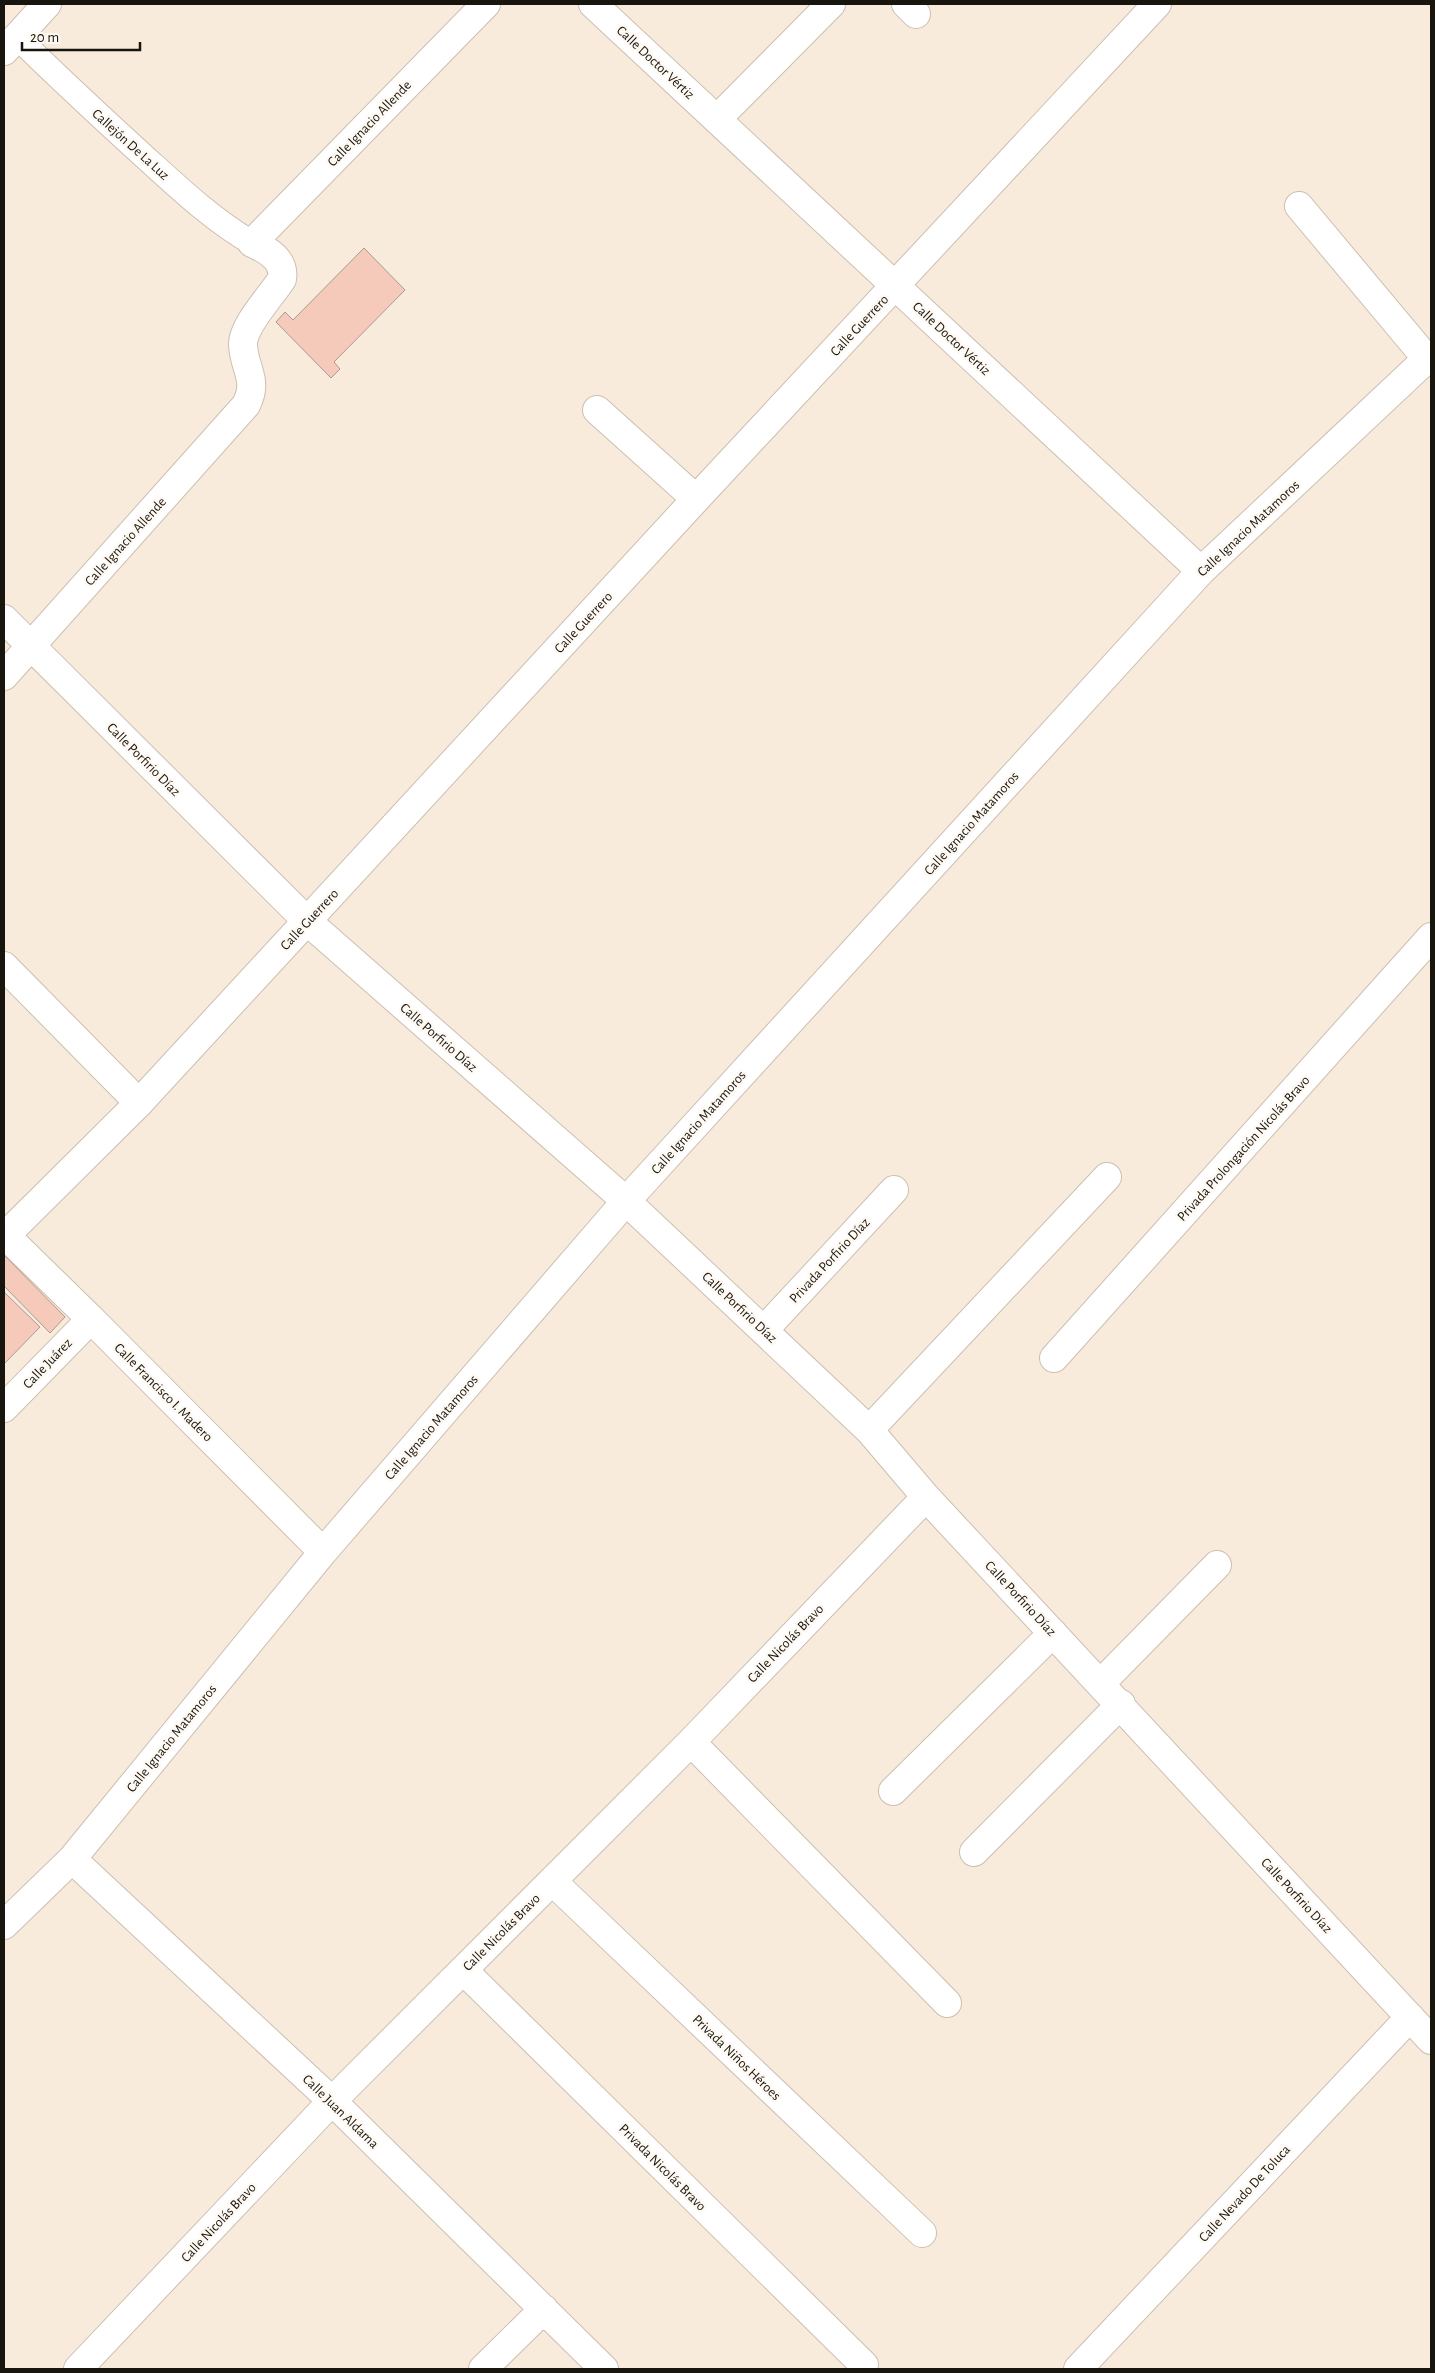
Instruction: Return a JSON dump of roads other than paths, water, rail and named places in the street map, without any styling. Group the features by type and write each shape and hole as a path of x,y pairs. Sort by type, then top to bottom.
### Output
{"street":[{"path":"10,44 46,4"},
{"name":"Calle Ignacio Allende","path":"4,676 246,405 252,388 251,374 243,345 246,330 282,279 284,271 280,262 271,254 252,243 486,4"},
{"name":"Calle Doctor Vértiz","path":"594,4 1201,571"},
{"path":"717,119 830,4"},
{"name":"Calle Guerrero","path":"5,1235 139,1103 696,499 1157,4"},
{"path":"1299,206 1429,357"},
{"name":"Calle Ignacio Matamoros","path":"4,1925 72,1859 323,1552 626,1201 1201,571 1429,357"},
{"path":"597,410 696,499"},
{"name":"Calle Porfirio Díaz","path":"4,619 307,921 626,1201 869,1430 926,1497 1121,1704 1431,2040"},
{"name":"Privada Prolongación Nicolás Bravo","path":"1054,1358 1431,937"},
{"path":"4,966 139,1103"},
{"path":"869,1430 1107,1177"},
{"name":"Privada Porfirio Díaz","path":"764,1330 894,1190"},
{"name":"Calle Francisco I. Madero","path":"5,1235 323,1552"},
{"name":"Calle Juárez","path":"4,1408 91,1319"},
{"name":"Calle Nicolás Bravo","path":"78,2369 332,2101 691,1742 926,1497"},
{"path":"1101,1683 1217,1564"},
{"path":"893,1791 1053,1633"},
{"path":"974,1852 1121,1704"},
{"path":"691,1742 948,2003"},
{"name":"Calle Juan Aldama","path":"72,1859 332,2101 604,2369"},
{"name":"Privada Niños Héroes","path":"552,1881 922,2233"},
{"name":"Privada Nicolás Bravo","path":"463,1970 864,2365"},
{"name":"Calle Nevado De Toluca","path":"1078,2369 1410,2017"},
{"path":"483,2369 544,2309"}],"lane":[{"name":"Callejón De La Luz","path":"10,44 77,96 193,201 225,227 252,243"}]}
